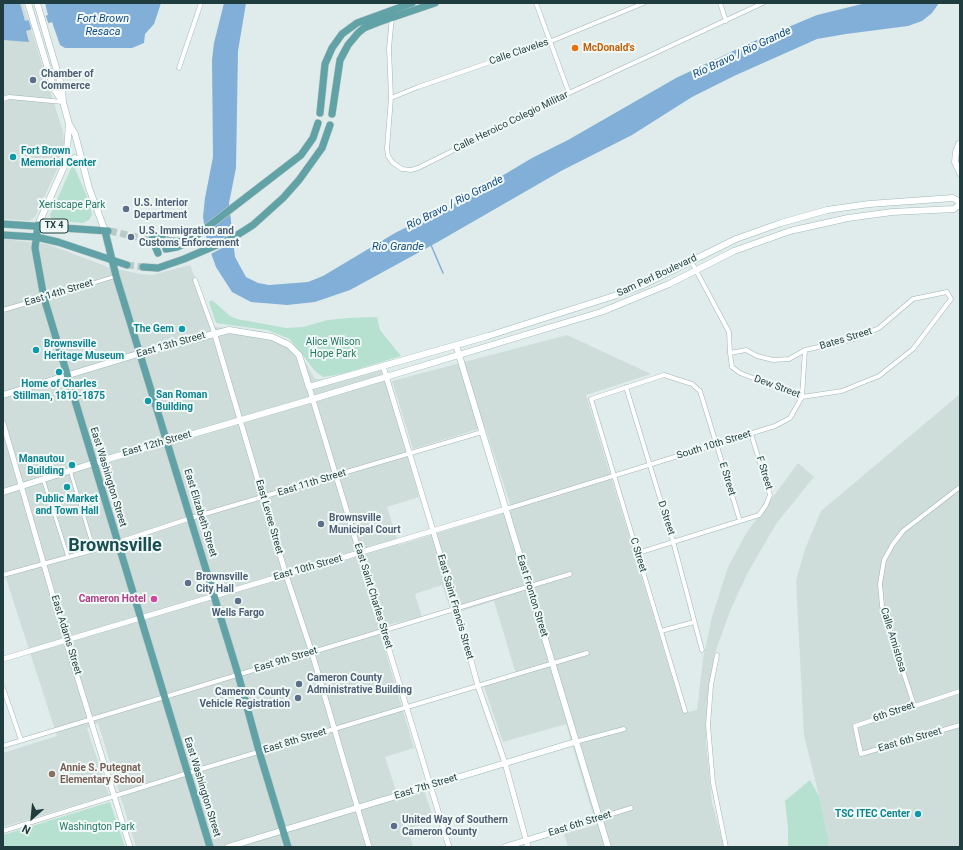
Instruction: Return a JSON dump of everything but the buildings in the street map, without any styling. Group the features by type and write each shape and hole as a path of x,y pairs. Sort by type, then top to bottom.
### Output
{"main road":[{"path":"28,3 54,89 63,102"},
{"path":"37,3 62,88 63,102 68,124 66,162 38,225"},
{"path":"320,113 325,64 336,40 348,28 358,23 403,4 412,3"},
{"path":"332,114 336,73 344,51 364,28 435,3"},
{"path":"164,245 151,240 164,245 188,242 284,168 309,146 318,123"},
{"path":"68,124 75,134 89,188 108,231"},
{"path":"143,267 158,268 187,258 231,239 252,225 283,198 299,180 322,148 330,125"},
{"path":"960,144 956,152 955,162 960,173"},
{"path":"66,162 75,158 83,163"},
{"name":"Sam Perl Boulevard","path":"309,387 456,345 617,295 643,285 690,260 736,239 788,221 827,210 869,204 953,198 960,203 954,209 892,212 848,218 790,231 734,251 696,272 601,312 313,400"},
{"path":"788,221 790,231"},
{"name":"TX 4","path":"3,224 38,225 108,231"},
{"name":"East Washington Street","path":"38,225 35,248 44,298 163,697 210,847"},
{"name":"East Elizabeth Street","path":"108,231 112,261 116,276 168,441 288,847"},
{"name":"TX 4","path":"3,235 36,237 86,250 112,261"},
{"path":"112,261 127,265"},
{"name":"East 13th Street","path":"3,395 214,332 229,330 272,337"},
{"name":"East Saint Charles Street","path":"272,337 289,345 299,355 309,387"},
{"name":"East Fronton Street","path":"456,345 608,847"},
{"name":"East 12th Street","path":"3,492 43,478 241,419 313,400"},
{"name":"East 7th Street","path":"228,847 575,742"},
{"name":"East 6th Street","path":"505,847 527,844 599,818"}],"street":[{"path":"179,68 201,3"},
{"path":"536,3 569,94"},
{"name":"Calle Claveles","path":"392,98 418,87 549,42 644,3"},
{"path":"720,3 726,21"},
{"name":"Calle Heroico Colegio Militar","path":"392,17 389,48 392,98 387,148 388,156 393,163 402,169 411,170 763,3"},
{"path":"3,99 9,97 63,102"},
{"name":"Dew Street","path":"690,260 729,332 732,367 740,373 802,397 842,391 880,376 913,349 951,299"},
{"name":"East 14th Street","path":"3,310 116,276"},
{"name":"East Levee Street","path":"195,280 214,332 241,419 286,575 312,652 369,847"},
{"name":"Bates Street","path":"730,353 746,350 757,356 773,360 790,359 804,350 854,339 874,331 888,323 913,299 947,292 951,299"},
{"path":"802,397 804,350"},
{"name":"East Saint Francis Street","path":"383,366 457,610 478,686 505,763 527,844"},
{"name":"E Street","path":"626,387 664,375 692,384 700,391 740,521"},
{"name":"East Saint Charles Street","path":"309,387 449,847"},
{"name":"C Street","path":"626,387 591,399 685,711"},
{"name":"D Street","path":"626,387 673,541 702,650"},
{"name":"South 10th Street","path":"614,477 775,426 790,418 802,397"},
{"name":"East Adams Street","path":"3,423 45,563 66,641 92,720 130,847"},
{"name":"East 11th Street","path":"3,575 94,550 191,518 482,432"},
{"name":"F Street","path":"638,553 759,515 766,505 770,495 752,434"},
{"path":"70,470 94,550"},
{"name":"East 10th Street","path":"3,659 614,477"},
{"path":"43,478 68,557"},
{"name":"Calle Amistosa","path":"914,705 882,606 880,584 884,560 893,544 903,531 960,487"},
{"name":"East 9th Street","path":"3,746 383,630 457,610 570,574"},
{"path":"661,631 694,622"},
{"name":"East 8th Street","path":"3,831 406,706 587,653"},
{"path":"717,655 711,685 708,725 713,783 726,847"},
{"path":"3,688 21,740"},
{"name":"6th Street","path":"861,754 855,726 914,705 960,691"},
{"name":"East 6th Street","path":"861,754 960,725"},
{"name":"East 7th Street","path":"575,742 624,729"},
{"name":"East 6th Street","path":"599,818 631,808"}],"shaded area":[{"path":"3,3 23,3 63,132 64,144 59,165 35,217 29,221 3,219"},
{"path":"3,239 47,244 108,267 140,274 152,275 190,265 215,327 260,331 287,341 299,351 315,379 322,379 383,366 419,497 387,507 399,545 512,510 485,427 413,449 392,381 567,335 651,374 586,395 683,713 697,710 703,659 712,617 728,567 747,532 798,463 814,477 776,524 747,574 730,611 715,653 707,700 706,742 712,803 724,847 568,847 564,834 596,825 566,724 503,742 483,684 516,674 494,601 452,614 442,585 415,594 422,617 378,627 414,748 385,757 399,800 424,790 434,820 408,829 413,847 136,847 98,723 87,728 109,795 3,827 3,753 57,736 3,569"},
{"path":"960,394 960,847 828,847 828,838 819,796 804,735 796,581 805,549 821,511"}],"green space":[{"name":"Xeriscape Park","path":"73,164 90,204 92,215 89,220 83,223 52,220 50,215"},
{"name":"Alice Wilson Hope Park","path":"212,300 230,316 237,319 286,328 303,327 328,320 377,317 380,330 401,356 342,374 323,377 315,371 290,339 267,330 216,323 209,302"},
{"path":"810,780 819,796 828,838 828,847 788,847 788,828 785,801"},
{"name":"Washington Park","path":"110,802 125,847 3,847 3,835"}],"water":[{"name":"Fort Brown Resaca","path":"3,3 20,3 25,21 48,15 45,3 161,3 154,24 145,34 144,43 132,48 65,48 60,45 52,22 26,31 29,42 3,40"},
{"name":"Rio Grande","path":"224,3 246,3 238,51 236,168 229,203 235,257 246,277 258,283 269,285 308,282 323,276 395,233 465,198 532,158 568,140 676,78 750,43 817,15 866,3 939,3 932,13 922,21 908,26 817,39 734,76 692,97 632,135 561,171 436,243 350,290 315,302 287,305 251,302 232,292 216,267 207,242 203,217 213,157 212,60 214,43"}],"pier":[{"path":"45,14 49,25 32,31 28,18"},
{"path":"234,232 235,241 209,255 206,247"}],"waterway":[{"path":"431,245 443,273"}],"tunnel":[{"path":"110,231 150,240"},
{"path":"162,236 170,237"},
{"path":"160,244 167,245"},
{"path":"127,265 143,267"}],"place":[{"name":"McDonald's","path":"575,48"},
{"name":"Chamber of Commerce","path":"33,80"},
{"name":"Fort Brown Memorial Center","path":"13,157"},
{"name":"U.S. Interior Department","path":"126,209"},
{"name":"U.S. Immigration and Customs Enforcement","path":"131,237"},
{"name":"The Gem","path":"182,329"},
{"name":"Brownsville Heritage Museum","path":"36,350"},
{"name":"Home of Charles Stillman, 1810-1875","path":"59,372"},
{"name":"San Roman Building","path":"148,401"},
{"name":"Manautou Building","path":"72,465"},
{"name":"Public Market and Town Hall","path":"67,487"},
{"name":"Brownsville Municipal Court","path":"321,524"},
{"name":"Brownsville City Hall","path":"188,583"},
{"name":"Cameron Hotel","path":"154,599"},
{"name":"Wells Fargo","path":"238,601"},
{"name":"Cameron County Administrative Building","path":"299,684"},
{"name":"Cameron County Vehicle Registration","path":"298,698"},
{"name":"Annie S. Putegnat Elementary School","path":"52,774"},
{"name":"TSC ITEC Center","path":"918,814"},
{"name":"United Way of Southern Cameron County","path":"394,826"}],"district":[{"name":"Brownsville","path":"115,546"}],"water label":[{"name":"Río Bravo / Rio Grande","path":"742,53"},
{"name":"Río Bravo / Rio Grande","path":"455,203"}]}
